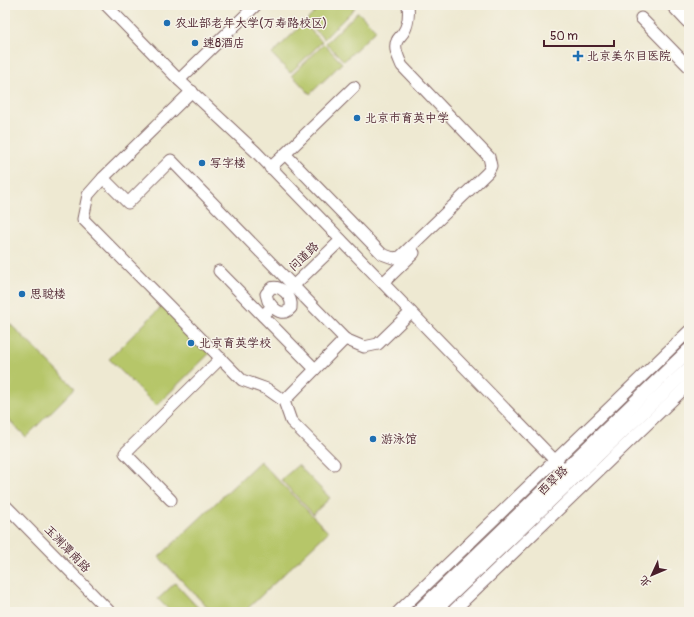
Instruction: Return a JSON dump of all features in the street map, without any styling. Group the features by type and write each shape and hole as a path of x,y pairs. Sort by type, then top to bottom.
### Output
{"highway":[{"path":"674,5 689,20"}],"main road":[{"name":"西翠路","path":"433,612 689,350"},
{"name":"西翠路","path":"418,612 569,474 689,368"}],"street":[{"path":"106,5 179,80 270,168 569,474"},
{"path":"179,80 256,5"},
{"path":"284,154 382,254 394,258 400,257 488,172 491,166 488,157 402,66 398,56 396,41 404,32 407,22 408,5"},
{"path":"641,18 689,67"},
{"path":"270,168 354,87"},
{"path":"192,91 88,195 83,219 242,380 267,389 284,401 291,420 334,464"},
{"path":"104,178 128,203 171,160 290,290 345,339 364,347 378,344 411,312"},
{"path":"383,283 450,218"},
{"name":"问道路","path":"290,290 341,240"},
{"path":"219,271 315,369"},
{"path":"274,287 290,290 292,308 282,313 276,310 266,297 270,289 274,287"},
{"path":"263,316 272,306"},
{"path":"398,612 689,331"},
{"path":"284,401 345,339"},
{"path":"171,500 125,452 221,358"},
{"path":"452,612 689,384"},
{"name":"玉渊潭南路","path":"5,505 110,612"}],"green space":[{"path":"322,5 352,5 355,8 324,39 306,21"},
{"path":"358,12 376,30 344,61 326,43"},
{"path":"304,23 322,42 290,73 272,54"},
{"path":"324,44 342,63 310,94 292,75"},
{"path":"164,304 211,352 156,406 109,359"},
{"path":"5,319 75,388 26,437 5,416"},
{"path":"260,461 328,532 244,612 212,612 159,557"},
{"path":"298,465 330,498 313,514 281,480"},
{"path":"175,583 202,612 171,612 158,599"}],"place":[{"name":"农业部老年大学(万寿路校区)","path":"167,23"},
{"name":"速8酒店","path":"195,43"},
{"name":"北京美尔目医院","path":"578,56"},
{"name":"北京市育英中学","path":"357,118"},
{"name":"写字楼","path":"202,163"},
{"name":"思聪楼","path":"22,294"},
{"name":"北京育英学校","path":"191,343"},
{"name":"游泳馆","path":"373,439"}]}
